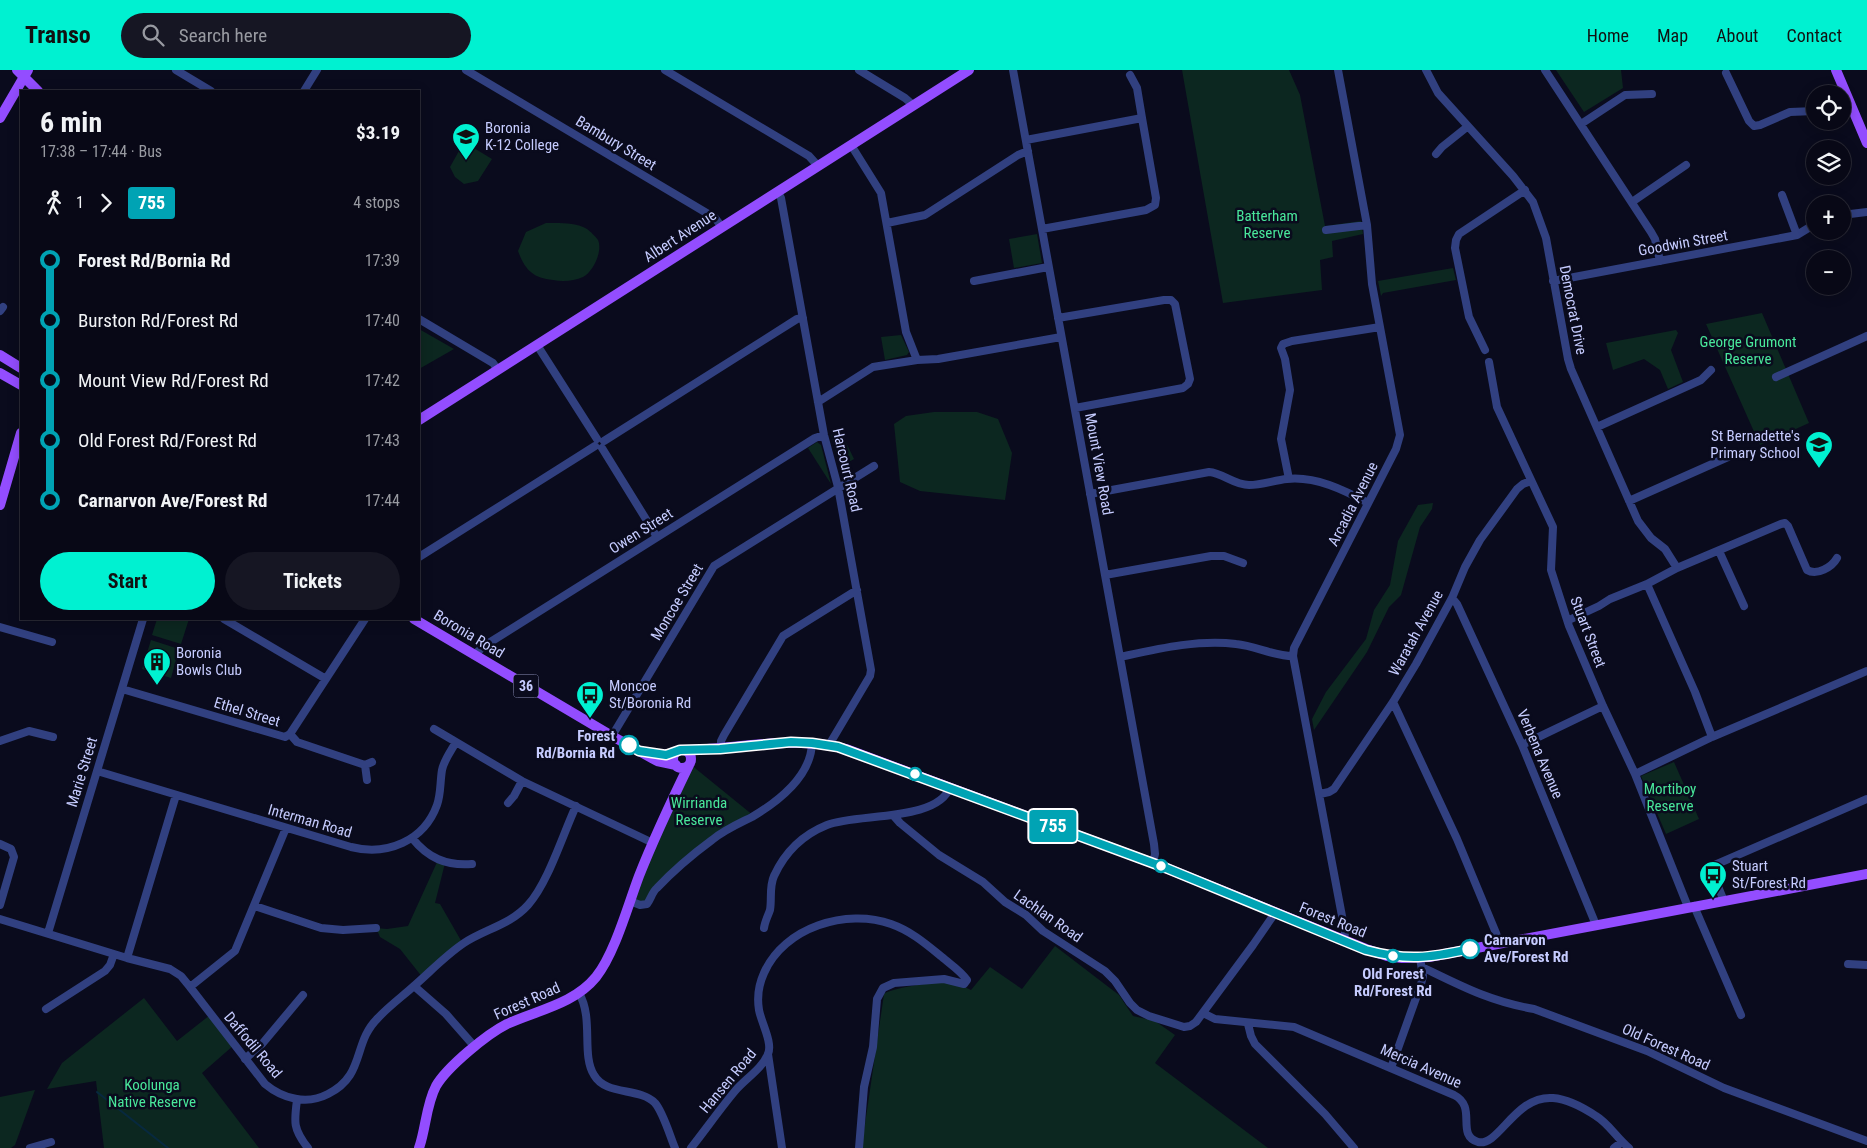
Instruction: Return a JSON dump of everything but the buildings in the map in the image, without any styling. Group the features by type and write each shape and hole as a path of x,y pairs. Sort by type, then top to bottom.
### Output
{"main road":[{"path":"1836,70 1840,85"},
{"path":"0,118 23,72 37,90"},
{"name":"Albert Avenue","path":"420,419 965,72"},
{"path":"1851,115 1867,143"},
{"path":"0,355 20,367"},
{"path":"1,373 20,383"},
{"path":"0,505 20,439"},
{"name":"Boronia Road","path":"416,620 612,736 661,763 676,766"},
{"name":"Forest Road","path":"681,751 775,743 812,743 846,749 1153,863 1344,941 1387,956 1424,958 1867,874"},
{"name":"Forest Road","path":"419,1148 429,1103 437,1086 449,1070 475,1047 505,1025 579,993 592,982 605,964 671,799 690,765 704,755 721,749"},
{"name":"Boronia Road","path":"639,751 666,755 681,751"},
{"path":"676,766 673,757 681,751 691,756 690,765"},
{"name":"36","path":"676,766 684,768 690,765"},
{"name":"Forest Road","path":"671,799 676,766"}],"street":[{"path":"176,70 209,90"},
{"path":"305,90 317,70"},
{"name":"Bambury Street","path":"466,70 715,218 722,227"},
{"path":"665,70 809,156 818,166"},
{"path":"859,70 906,98 913,105"},
{"name":"Mount View Road","path":"1013,70 1154,844 1155,854 1153,863"},
{"name":"Arcadia Avenue","path":"1293,656 1294,648 1396,449 1400,435 1372,280 1367,224 1338,70"},
{"path":"1545,70 1655,239 1660,261"},
{"name":"Democrat Drive","path":"1427,71 1438,93 1525,190 1533,202 1543,226 1568,359 1642,529 1662,545 1677,568"},
{"path":"1726,73 1749,122 1754,126 1790,112 1806,111"},
{"path":"1042,229 1146,210 1155,205 1156,198 1137,88 1130,75"},
{"path":"1581,124 1625,95 1652,94"},
{"path":"1026,140 1142,118"},
{"path":"1436,154 1467,127"},
{"path":"851,145 881,193 906,332 917,360"},
{"path":"887,223 926,215 1018,155 1028,151"},
{"path":"1632,202 1686,165"},
{"path":"1485,350 1473,326 1467,308 1455,248 1456,240 1459,234 1525,190"},
{"name":"Harcourt Road","path":"778,192 781,198 824,435 838,488 871,673 829,745"},
{"path":"1782,194 1797,235"},
{"path":"1851,214 1867,212"},
{"path":"1326,230 1367,224"},
{"name":"Goodwin Street","path":"1553,281 1797,235 1806,230"},
{"path":"974,281 1048,267"},
{"path":"1058,318 1171,300 1175,304 1190,379 1188,384 1182,388 1075,408"},
{"path":"420,556 797,319 803,318"},
{"path":"420,320 493,363 498,370"},
{"path":"1289,479 1281,439 1290,390 1285,359 1281,348 1283,344 1380,327"},
{"path":"818,402 873,367 917,360 938,359 1061,336"},
{"path":"1776,377 1867,336"},
{"path":"537,345 657,537"},
{"name":"Stuart Street","path":"1489,362 1497,408 1553,527 1551,570 1569,620 1569,626 1740,1015"},
{"path":"1597,427 1701,380 1711,370"},
{"name":"Owen Street","path":"474,655 484,646 657,537 815,438 824,435"},
{"path":"1629,501 1728,457"},
{"name":"Moncoe Street","path":"612,736 714,566 874,466"},
{"path":"1090,494 1216,472 1248,485 1289,479 1331,485 1368,503"},
{"name":"Waratah Avenue","path":"1320,794 1334,789 1393,702 1452,598 1465,567 1480,540 1517,489 1531,481"},
{"path":"1569,620 1677,568 1785,523 1807,570 1816,573 1834,563 1837,558"},
{"path":"1719,551 1744,606"},
{"path":"1106,575 1211,556 1224,556 1243,563"},
{"path":"1647,584 1695,692 1712,737"},
{"path":"721,749 724,734 783,636 857,590"},
{"name":"Verbena Avenue","path":"1452,598 1457,604 1522,745 1596,925"},
{"name":"Marie Street","path":"48,933 143,620"},
{"path":"226,620 326,679"},
{"name":"Ethel Street","path":"122,689 285,737 290,734 364,620"},
{"path":"0,626 52,642"},
{"path":"1120,657 1196,644 1218,643 1235,643 1257,647 1281,656 1293,656 1345,932 1344,941"},
{"path":"1635,774 1712,737 1867,671"},
{"path":"1393,702 1457,838 1499,943"},
{"path":"1522,745 1603,706"},
{"path":"434,730 522,781 653,843"},
{"path":"0,741 29,731 53,737"},
{"path":"290,734 298,742 369,763 367,780"},
{"name":"Interman Road","path":"97,771 365,850 387,849 412,838 424,827 434,811 440,794 443,766 456,742"},
{"path":"630,901 640,905 647,904 657,888 712,840 754,816 778,798 805,770 811,757 812,743"},
{"path":"508,803 522,781"},
{"path":"764,928 770,909 773,878 785,856 794,845 831,824 894,815 936,804 946,796 950,787"},
{"path":"127,958 176,795"},
{"path":"1724,900 1710,866 1867,798"},
{"name":"Daffodil Road","path":"0,919 127,958 170,969 181,976 260,1079 271,1089 282,1096 297,1100 319,1098 344,1084 356,1066 363,1041 372,1025 414,986 459,947 508,922 529,904 543,882 576,806"},
{"name":"Lachlan Road","path":"894,815 900,824 940,855 984,882 1005,902 1026,915 1043,930 1105,971 1115,980 1130,1004 1137,1010 1149,1016 1184,1027 1190,1026 1203,1013"},
{"path":"190,987 235,951 286,828"},
{"path":"412,838 423,850 442,862 472,864"},
{"path":"0,844 12,849 14,857 0,905"},
{"path":"255,906 321,928 337,930 376,928"},
{"path":"1203,1013 1275,912"},
{"name":"Hansen Road","path":"691,1148 736,1090 768,1054 769,1044 761,1019 758,1000 764,973 787,944 804,932 818,925 855,918 873,919 890,923 905,930 918,938 966,978 967,981 964,984 954,980 940,979 894,983 887,985 881,991 877,1004 871,1059 864,1087 859,1148"},
{"path":"46,1009 105,971 110,965 114,954"},
{"path":"1391,1068 1416,1000 1424,973 1424,958"},
{"path":"1848,964 1867,964"},
{"name":"Old Forest Road","path":"1424,973 1471,992 1516,1006 1534,1009 1647,1051 1724,1088 1867,1141"},
{"path":"414,986 446,1014 475,1047"},
{"path":"579,993 586,1006 590,1067 594,1075 607,1086 652,1100 659,1110 675,1148"},
{"path":"245,1059 262,1044 303,995"},
{"name":"Mercia Avenue","path":"1203,1013 1215,1019 1248,1024 1294,1027 1462,1099 1466,1105 1467,1131 1470,1138 1479,1142 1486,1142 1494,1138 1520,1108 1542,1098 1554,1098 1564,1100 1598,1117 1625,1145"},
{"path":"1248,1024 1255,1044 1324,1114 1354,1148"},
{"path":"768,1054 782,1148"},
{"path":"297,1100 295,1127 297,1134 308,1148"},
{"path":"30,1148 52,1142"},
{"path":"1614,1148 1625,1145"}],"green space":[{"name":"Batterham Reserve","path":"1182,70 1289,70 1300,95 1325,226 1361,221 1363,234 1332,241 1333,257 1320,260 1322,290 1223,303"},
{"path":"1556,70 1621,70 1623,88 1584,112"},
{"path":"464,142 492,159 478,181 464,184 455,177 450,167"},
{"path":"546,223 578,225 587,229 598,240 599,250 596,261 590,271 583,277 557,281 535,275 527,268 518,251 526,232"},
{"path":"1037,234 1042,263 1014,268 1009,239"},
{"path":"1453,268 1456,280 1383,293 1381,296 1378,281"},
{"name":"George Grumont Reserve","path":"1762,313 1809,423 1760,445 1706,324"},
{"path":"420,330 454,349 420,368"},
{"path":"1676,330 1678,333 1671,350 1683,382 1668,389 1660,370 1644,359 1613,370 1606,343"},
{"path":"901,335 909,352 907,355 885,360 881,337"},
{"path":"934,412 977,412 998,419 1012,453 1005,500 920,491 900,482 894,424 906,416"},
{"path":"840,430 854,459 840,467 831,435"},
{"path":"817,442 821,445 831,484 808,448"},
{"path":"1433,503 1432,509 1420,527 1401,595 1389,607 1367,652 1314,730 1312,719 1326,692 1366,639 1374,610 1390,585 1398,541 1418,505"},
{"path":"157,620 189,620 181,644 152,635"},
{"path":"151,640 179,649 171,678 142,669"},
{"name":"Mortiboy Reserve","path":"1674,762 1699,819 1666,834 1641,776"},
{"name":"Wirrianda Reserve","path":"690,764 754,816 734,826 657,888 647,904 630,901"},
{"path":"438,860 445,863 435,903 440,904 463,944 423,978 400,949 380,937 376,928 387,929 408,926"},
{"path":"1055,946 1119,995 1133,1016 1155,1021 1175,1035 1155,1063 1268,1148 863,1148 884,994 908,987 941,982 960,984 971,990 990,967 1022,989"},
{"name":"Koolunga Native Reserve","path":"144,998 177,1041 210,1015 234,1045 202,1073 259,1148 104,1148 96,1081 47,1089 62,1063"},
{"path":"35,1090 15,1145 11,1148 0,1148 0,1097"}],"waterway":[{"path":"97,1092 168,1148"}],"bus line":[{"name":"755","path":"629,745 639,751 666,755 680,750 720,749 791,742 838,747 1166,868 1366,950 1387,956 1420,958 1470,949"}],"place":[{"name":"Boronia K-12 College","path":"466,161"},
{"name":"St Bernadette's Primary School","path":"1819,469"},
{"name":"Boronia Bowls Club","path":"157,686"},
{"name":"Moncoe St/Boronia Rd","path":"590,719"},
{"name":"Forest Rd/Bornia Rd","path":"629,745"},
{"name":"Stuart St/Forest Rd","path":"1713,899"},
{"name":"Carnarvon Ave/Forest Rd","path":"1470,949"},
{"name":"Old Forest Rd/Forest Rd","path":"1393,956"}]}
